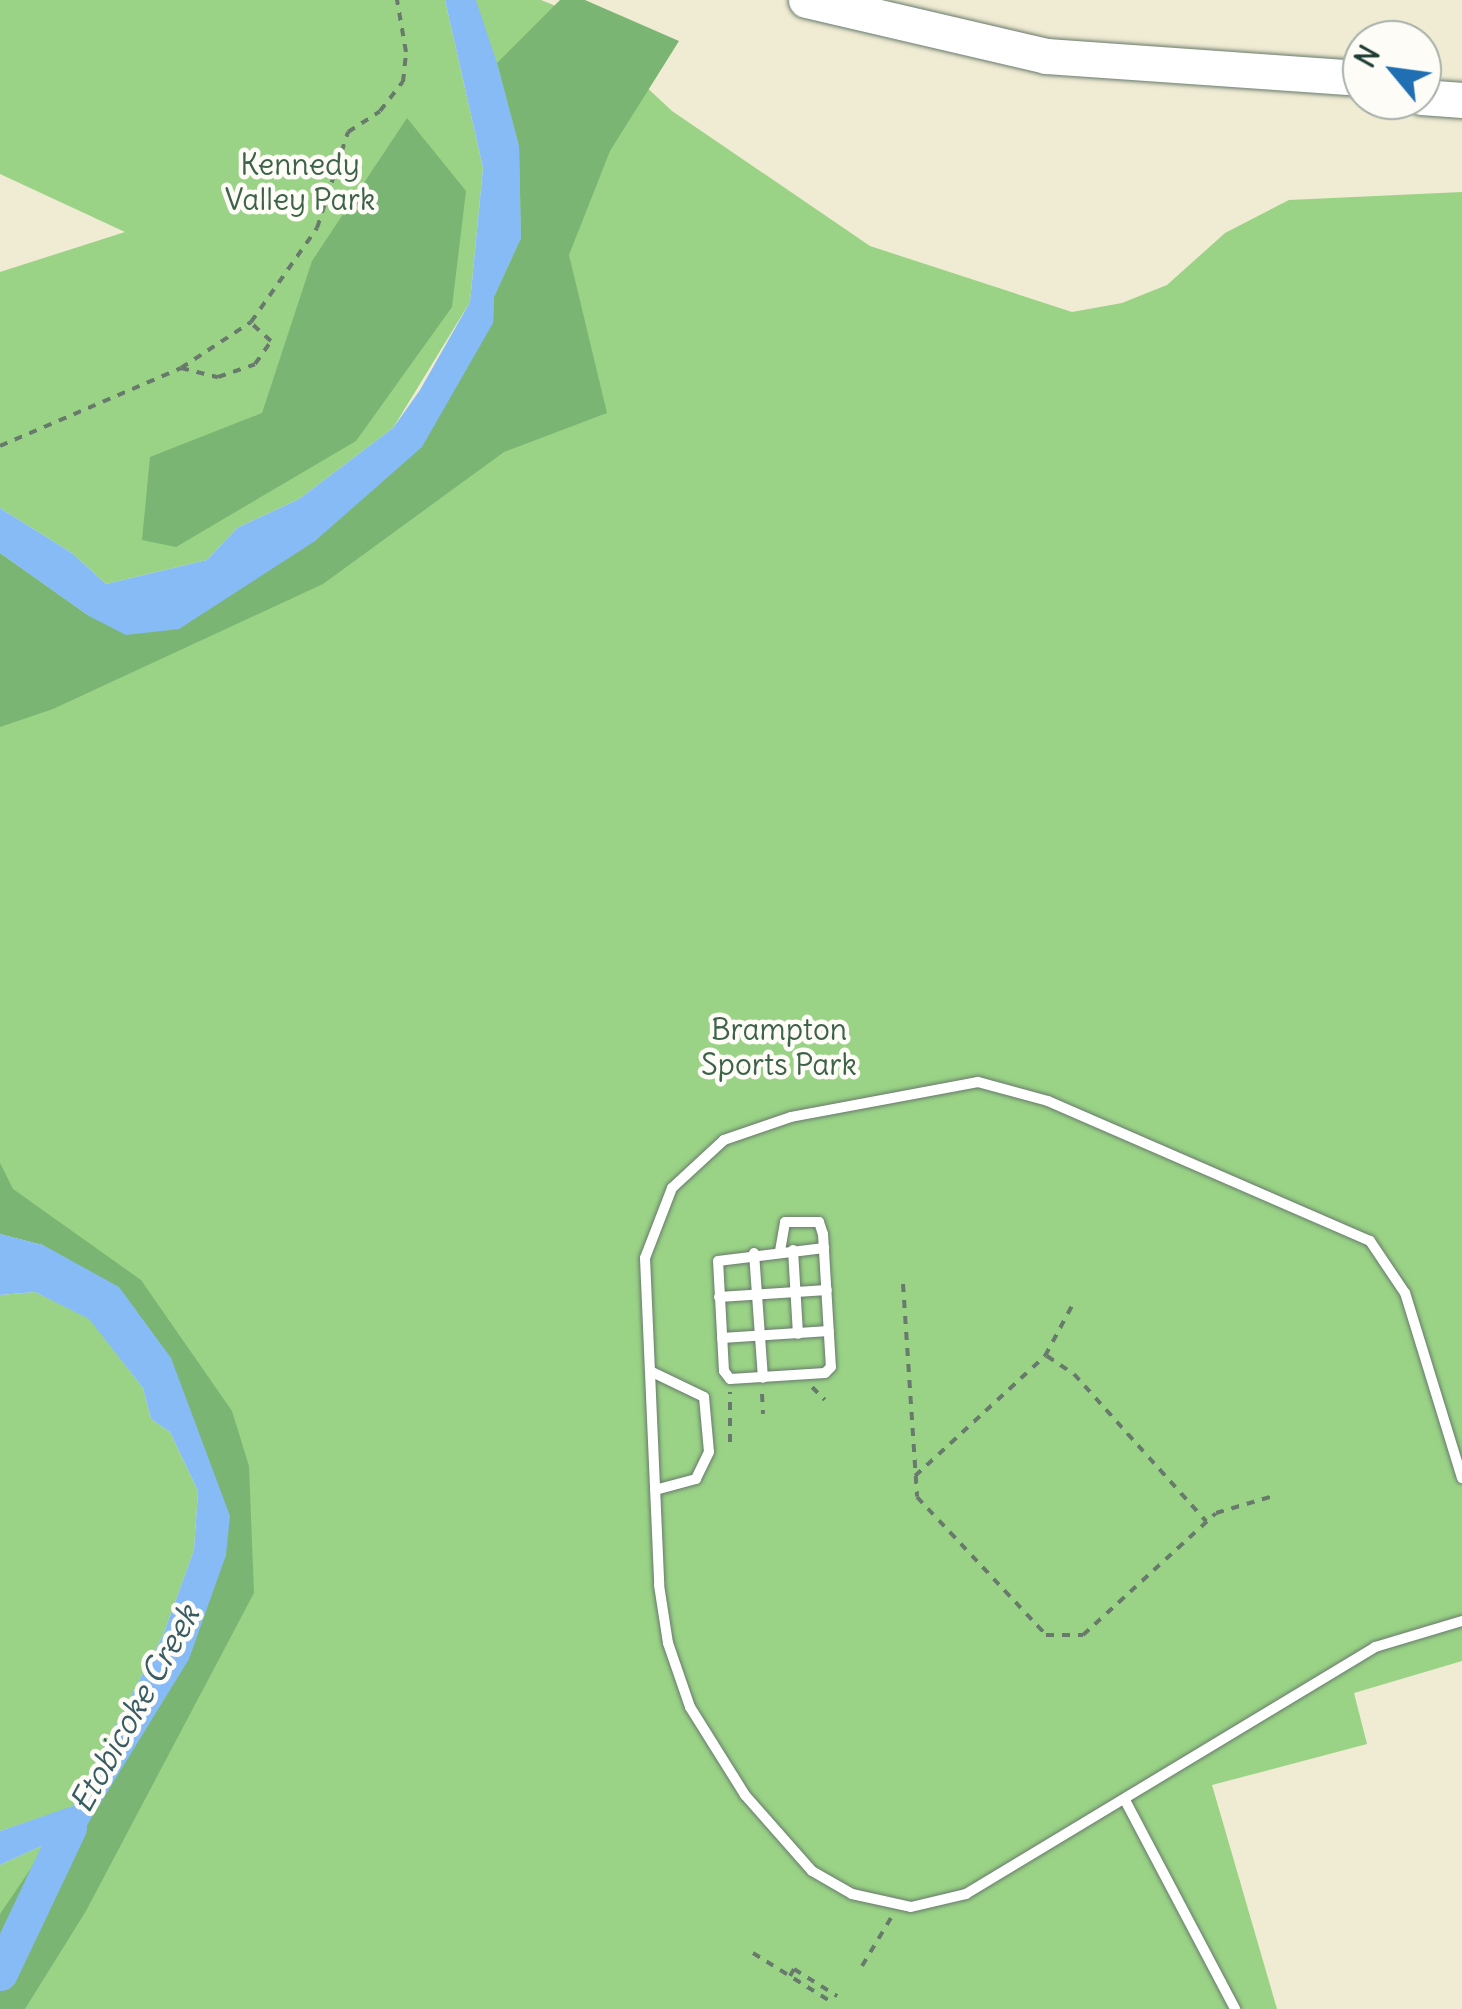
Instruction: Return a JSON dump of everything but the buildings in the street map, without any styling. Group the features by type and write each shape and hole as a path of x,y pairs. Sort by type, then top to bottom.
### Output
{"highway":[{"path":"806,0 1046,56 1165,69 1342,77"},
{"path":"1165,69 1218,84 1342,93"}],"lane":[{"path":"1462,1478 1405,1293 1370,1241 1048,1100 978,1082 792,1117 724,1140 672,1188 645,1258 655,1490 668,1643 690,1707 746,1795 800,1859 852,1894 898,1906 966,1894 1126,1802 1375,1646 1462,1621"},
{"path":"798,1334 796,1292 787,1251 783,1224 810,1218 821,1224 824,1248 830,1332 828,1372 762,1383 727,1378 719,1298 720,1258 754,1254 787,1251 824,1248"},
{"path":"754,1254 762,1383"},
{"path":"719,1298 827,1290"},
{"path":"722,1338 830,1332"},
{"path":"650,1371 704,1397 709,1452 705,1468 690,1483 655,1490"},
{"path":"1126,1802 1235,2009"}],"path":[{"path":"0,446 180,368 251,322 317,228 340,145 403,82 406,52 398,0"},
{"path":"180,368 218,377 255,364 271,341 251,322"},
{"path":"903,1284 920,1502 1037,1628 1056,1638 1087,1632 1206,1521 1274,1496"},
{"path":"915,1476 1045,1356 1073,1304"},
{"path":"1045,1356 1074,1374 1206,1521"},
{"path":"762,1383 763,1414"},
{"path":"812,1384 825,1400"},
{"path":"721,1442 732,1442 730,1390"},
{"path":"862,1966 898,1906"},
{"path":"753,1953 833,2003"},
{"path":"790,1976 794,1969 837,1996"}],"green space":[{"name":"Kennedy Valley Park","path":"0,0 445,0 483,168 470,302 393,428 299,499 237,528 207,560 106,584 72,553 0,508 0,272 125,232 0,174"},
{"name":"Brampton Sports Park","path":"476,0 541,0 600,24 598,42 672,111 870,246 1072,312 1122,303 1167,285 1225,233 1289,200 1462,192 1462,1661 1354,1693 1367,1744 1212,1785 1277,2009 0,2009 0,1865 87,1825 226,1555 171,1358 43,1245 0,1234 0,553 89,616 315,541 493,324"},
{"path":"560,0 585,0 679,41 610,151 569,255 607,413 504,452 323,584 53,709 0,727 0,553 89,616 315,541 493,323 494,297 521,238 519,146 497,63"},
{"path":"407,118 466,191 452,307 356,441 176,547 142,540 150,457 262,413 312,261"},
{"path":"0,1163 13,1189 141,1280 232,1411 249,1466 254,1593 86,1911 25,2009 0,2009 0,1914 44,1849 87,1825 226,1555 171,1358 43,1245 0,1234"},
{"path":"35,1292 89,1318 143,1388 151,1419 170,1432 198,1491 194,1550 163,1635 73,1807 0,1831 0,1295"}],"water":[{"path":"445,0 476,0 497,63 519,146 521,238 494,297 493,323 422,447 315,541 179,629 126,635 89,616 0,553 0,508 72,553 106,584 207,560 237,528 299,499 393,428 420,390 470,302 483,168"},
{"name":"Etobicoke Creek","path":"0,1234 43,1245 119,1287 171,1358 230,1516 226,1555 189,1659 87,1825 0,1865 0,1831 73,1806 163,1635 194,1550 198,1491 170,1432 151,1419 143,1388 89,1319 35,1292 0,1295"}],"waterway":[{"path":"0,1973 69,1828"}]}
